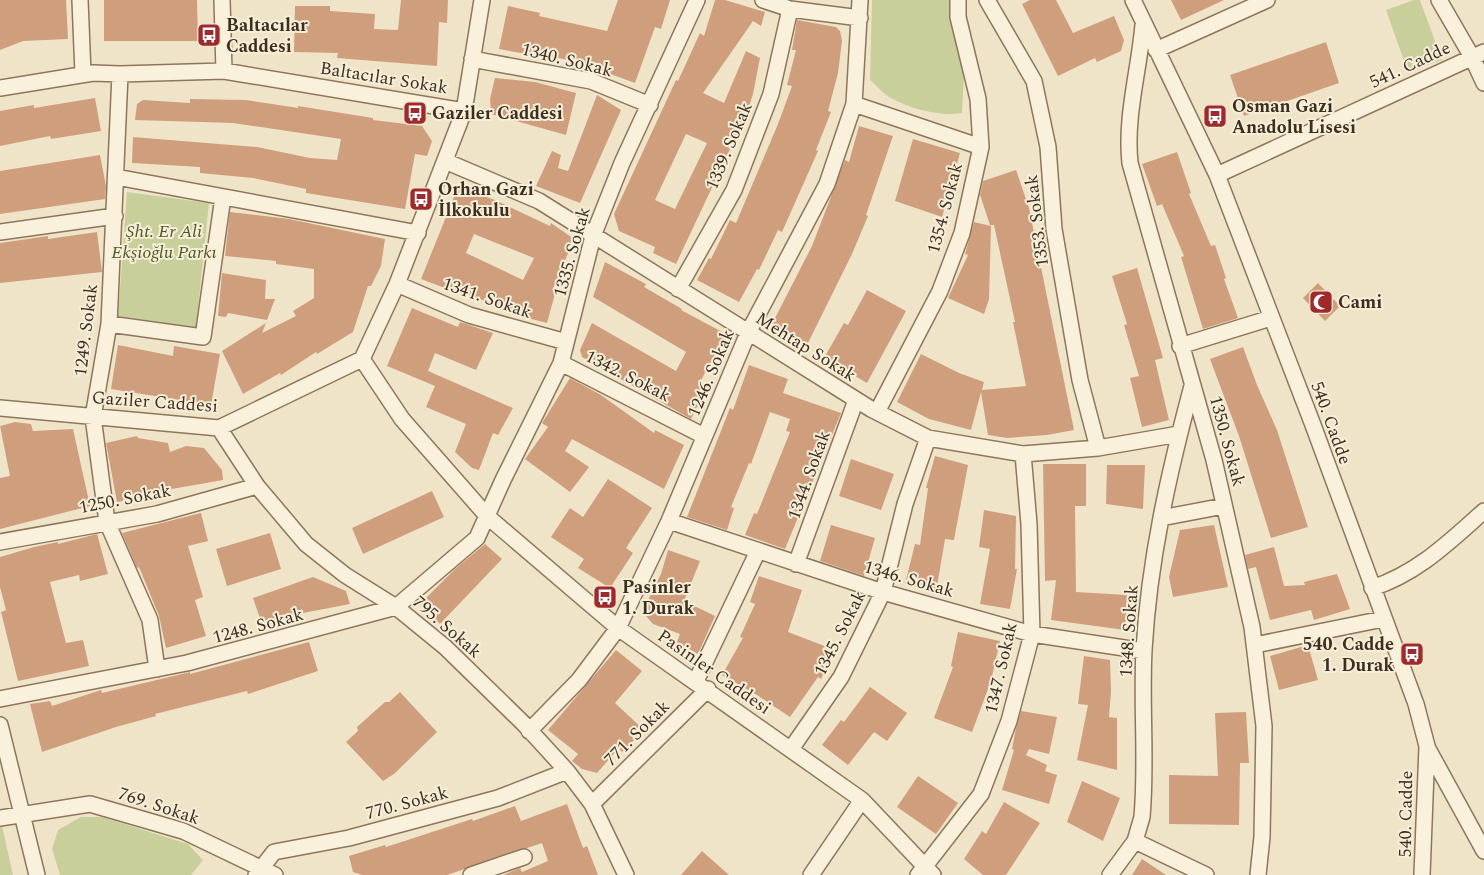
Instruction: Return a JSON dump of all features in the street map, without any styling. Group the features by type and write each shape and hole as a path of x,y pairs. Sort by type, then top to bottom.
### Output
{"street":[{"path":"80,0 83,74"},
{"path":"222,0 224,71"},
{"path":"362,359 397,284 418,233 464,111 482,0"},
{"name":"1335. Sokak","path":"488,517 503,480 561,363 593,236 622,163 697,0"},
{"path":"763,0 790,8 860,18"},
{"name":"1246. Sokak","path":"529,732 579,680 618,628 669,520 748,333 827,184 854,104 860,0"},
{"name":"1354. Sokak","path":"877,412 943,283 962,233 981,146 978,99 958,17 958,0"},
{"name":"1353. Sokak","path":"987,0 1034,81 1048,147 1054,229 1080,380 1098,448"},
{"name":"540. Cadde","path":"1133,0 1217,174 1416,704 1427,746 1422,875"},
{"path":"1156,50 1267,0"},
{"path":"1439,0 1478,54 1484,83"},
{"name":"1339. Sokak","path":"678,289 734,190 771,94 790,8"},
{"name":"1350. Sokak","path":"1143,23 1139,64 1128,128 1129,154 1134,183 1192,384 1224,506 1255,644 1264,726 1262,837 1258,875"},
{"name":"541. Cadde","path":"1217,174 1478,54"},
{"name":"1340. Sokak","path":"472,59 591,81 650,105"},
{"name":"Baltacılar Sokak","path":"0,88 83,74 224,71 464,111"},
{"name":"1249. Sokak","path":"120,74 109,324 93,417 107,522 150,620 157,669"},
{"path":"854,104 981,146"},
{"name":"Mehtap Sokak","path":"445,161 539,201 856,400 928,438 1023,454 1098,448 1179,434"},
{"path":"116,177 418,233"},
{"path":"109,324 202,337 223,197"},
{"path":"0,232 115,216"},
{"name":"1341. Sokak","path":"397,284 468,315 566,342"},
{"path":"1180,346 1271,318"},
{"name":"Gaziler Caddesi","path":"0,408 218,428 362,359"},
{"name":"Pasinler Caddesi","path":"362,359 402,419 488,517 618,628 702,685 862,800 925,872"},
{"name":"1342. Sokak","path":"561,363 704,436"},
{"name":"1348. Sokak","path":"1110,875 1135,841 1142,817 1144,799 1144,650 1152,562 1179,434 1192,384"},
{"name":"1344. Sokak","path":"796,564 856,400"},
{"name":"795. Sokak","path":"218,428 257,486 306,544 344,575 396,607 445,647 523,723 529,732 567,771 592,804 626,875"},
{"name":"1345. Sokak","path":"791,749 841,677 883,592 905,504 928,438"},
{"name":"1347. Sokak","path":"925,872 981,794 1009,721 1032,634 1029,524 1023,454"},
{"name":"1250. Sokak","path":"0,542 157,514 257,486"},
{"path":"1161,518 1224,506"},
{"path":"1372,588 1398,579 1422,565 1484,511"},
{"name":"1248. Sokak","path":"0,699 188,663 396,607 478,538 488,517"},
{"name":"1346. Sokak","path":"669,520 883,592 1032,634 1144,650"},
{"name":"771. Sokak","path":"592,804 702,685 758,551"},
{"path":"1255,644 1383,620"},
{"path":"0,725 24,815 37,875"},
{"path":"1427,746 1484,851"},
{"name":"770. Sokak","path":"257,871 274,852 349,838 498,798 567,771"},
{"path":"811,875 862,800"},
{"name":"769. Sokak","path":"0,818 90,804 183,831 257,871 275,875"},
{"path":"1135,841 1206,875"},
{"path":"471,875 524,857"}],"green space":[{"path":"872,0 949,0 951,23 964,74 962,113 935,113 907,106 888,96 870,80"},
{"path":"1414,0 1420,0 1442,60 1408,72 1386,10"},
{"name":"Şht. Er Ali Ekşioğlu Parkı","path":"127,192 209,203 196,327 118,316"},
{"path":"81,817 102,817 188,844 203,860 191,875 60,875 52,849 58,830"},
{"path":"0,826 2,826 13,875 0,875"}],"building":[{"path":"0,0 66,0 68,39 23,41 0,50"},
{"path":"104,0 197,0 198,41 104,41"},
{"path":"401,0 448,0 447,23 439,22 437,66 337,58 338,53 294,52 295,6 330,6 330,11 375,14 374,29 398,30"},
{"path":"618,0 670,0 661,29 655,27 635,83 594,68 594,66 532,52 532,55 499,49 508,6 540,13 539,16 607,31"},
{"path":"715,0 725,0 765,12 761,26 753,21 703,93 724,103 746,51 760,58 747,113 676,264 653,253 655,247 619,231 614,214 676,80 678,81 700,33 704,36","holes":["686,134 707,143 675,209 655,200"]},
{"path":"1030,0 1056,0 1073,33 1114,16 1124,40 1121,51 1097,62 1095,58 1058,76 1022,4"},
{"path":"1171,0 1224,0 1181,20"},
{"path":"797,20 836,27 840,31 842,41 838,73 828,111 831,112 816,150 818,151 782,232 778,230 759,270 757,269 739,302 697,280 709,258 711,259 730,220 736,223 778,124 792,86 787,85 796,50 792,50"},
{"path":"1326,42 1339,83 1244,116 1230,75"},
{"path":"495,78 535,82 576,93 566,135 491,114 490,99"},
{"path":"597,95 621,110 580,203 536,186 552,151 561,155 558,168 568,171"},
{"path":"95,98 101,131 51,139 50,136 0,146 0,111 34,105 34,108"},
{"path":"190,99 246,100 298,108 298,106 373,118 373,120 422,126 432,141 427,156 415,154 405,209 306,193 306,189 253,178 200,173 200,167 132,163 133,137 257,147 310,158 337,160 341,139 233,123 135,120 137,104 143,100 190,103"},
{"path":"859,126 893,136 866,215 868,216 852,254 807,345 774,328 773,322 812,246 845,160 849,162"},
{"path":"913,139 960,153 942,217 895,201"},
{"path":"1177,152 1191,193 1189,194 1211,246 1215,245 1226,278 1224,279 1238,318 1203,329 1181,257 1184,256 1162,204 1157,206 1142,164"},
{"path":"100,155 106,186 105,199 0,214 0,171"},
{"path":"1016,170 1029,208 1074,430 1047,435 1007,438 988,435 981,392 971,430 929,419 897,402 921,354 959,373 984,382 982,390 1026,386 1013,322 1015,322 994,225 990,225 980,195 983,181"},
{"path":"458,187 495,200 550,226 551,223 574,239 553,289 556,290 547,323 516,315 516,313 451,288 450,290 421,279","holes":["474,234 534,258 523,280 466,253"]},
{"path":"230,212 289,219 385,239 381,266 371,286 368,286 353,332 317,354 316,352 281,375 280,373 243,394 222,351 266,323 262,333 296,316 293,311 314,298 314,269 276,264 276,261 225,256"},
{"path":"974,222 991,226 989,299 984,314 948,298 968,255 965,254"},
{"path":"97,232 102,272 0,283 0,243 48,236 48,239"},
{"path":"605,262 646,284 644,287 681,310 726,334 700,382 708,385 691,419 582,357 580,350 592,323 676,371 686,352 593,297"},
{"path":"1137,268 1163,358 1155,360 1169,420 1142,427 1130,378 1139,376 1124,325 1127,324 1112,276"},
{"path":"222,273 266,280 265,299 275,299 267,320 228,313 226,317 218,316"},
{"name":"Cami","path":"1318,283 1340,306 1325,321 1303,298"},
{"path":"867,290 906,311 867,383 824,358 844,323 848,325"},
{"path":"412,308 458,327 460,322 493,333 476,370 435,353 428,371 513,408 498,435 493,433 479,470 472,468 455,452 466,424 426,407 435,386 387,366"},
{"path":"118,345 173,356 174,346 220,354 211,405 111,389"},
{"path":"1243,347 1277,430 1308,527 1271,538 1239,436 1210,359"},
{"path":"749,365 788,379 783,393 841,413 785,549 745,535 754,513 757,514 790,432 786,431 790,419 770,412 751,464 749,463 731,507 734,508 727,530 687,517 730,408 733,410"},
{"path":"570,378 601,395 654,433 655,430 684,445 664,489 572,439 565,451 589,467 570,492 525,459 548,427 542,423"},
{"path":"15,422 31,424 33,431 73,429 90,506 0,529 0,478 10,476 0,426"},
{"path":"137,436 138,438 168,443 170,452 186,446 204,448 222,470 223,480 149,493 150,496 117,502 106,443"},
{"path":"935,456 968,465 954,540 945,539 936,592 905,584 915,544 920,545 928,488 926,488"},
{"path":"851,459 894,474 881,510 839,496"},
{"path":"1043,464 1086,464 1086,506 1075,506 1076,592 1127,595 1125,630 1051,620 1056,580 1045,581"},
{"path":"1107,465 1145,465 1143,509 1106,504"},
{"path":"608,479 652,508 626,548 633,553 610,588 578,568 584,559 551,537 570,508 583,517"},
{"path":"432,491 444,517 363,554 352,528"},
{"path":"984,510 1016,516 1015,569 1017,569 1010,609 980,604 990,549 979,547"},
{"path":"201,513 208,541 188,546 203,597 195,600 206,636 166,648 159,616 139,567 137,568 122,533"},
{"path":"831,525 875,538 864,576 820,561"},
{"path":"1214,525 1228,587 1173,597 1169,577 1180,530"},
{"path":"270,533 281,569 227,586 216,549"},
{"path":"97,534 108,574 80,581 79,575 50,582 66,643 83,640 89,666 18,681 1,612 6,610 0,587 0,557 34,547 58,542 58,544"},
{"path":"485,544 502,559 440,624 420,604 455,569"},
{"path":"1274,547 1284,586 1305,585 1304,582 1337,574 1350,609 1314,620 1311,610 1270,620 1256,567 1248,569 1245,555"},
{"path":"668,550 700,561 684,601 715,616 698,654 677,642 680,634 653,624 645,615 644,608 661,574"},
{"path":"759,576 802,590 788,632 835,650 821,679 818,677 790,717 722,675 743,638 740,637 755,604 750,602"},
{"path":"313,577 346,591 350,604 303,613 263,627 253,598"},
{"path":"958,632 1000,641 991,681 972,732 934,718 953,667 951,666"},
{"path":"309,642 318,671 248,694 247,691 155,714 156,716 116,727 42,752 30,704 50,701 52,706 101,690 102,693 190,672 190,674"},
{"path":"1308,645 1318,680 1279,690 1270,656"},
{"path":"616,650 642,671 615,703 644,730 622,752 619,748 597,773 582,769 572,761 578,754 548,730"},
{"path":"1084,656 1110,660 1111,692 1109,717 1117,718 1117,770 1077,760 1088,705 1078,704"},
{"path":"870,687 907,713 887,741 874,732 848,765 822,745 841,720 844,722"},
{"path":"400,692 437,732 394,774 383,781 346,742 358,731 357,727 385,702 389,702"},
{"path":"1021,711 1057,717 1049,754 1029,749 1026,755 1047,765 1045,771 1057,775 1049,804 1002,790 1014,750 1012,749"},
{"path":"1246,712 1249,763 1240,763 1239,825 1169,824 1169,775 1218,776 1215,713"},
{"path":"918,776 958,803 936,834 897,807"},
{"path":"1082,781 1120,798 1103,841 1067,822"},
{"path":"1004,802 1040,823 1006,875 983,875 964,859 982,831 986,834"},
{"path":"567,804 583,848 587,846 598,875 503,875 520,868 522,872 548,861 542,843 447,875 362,875 353,872 349,856 385,845 386,847 472,819 473,821 515,806 521,821"},
{"path":"702,851 729,875 681,875"},
{"path":"1142,859 1166,875 1132,875"}],"place":[{"name":"Baltacılar Caddesi","path":"209,35"},
{"name":"Gaziler Caddesi","path":"415,113"},
{"name":"Osman Gazi Anadolu Lisesi","path":"1215,116"},
{"name":"Orhan Gazi İlkokulu","path":"421,199"},
{"name":"Cami","path":"1321,302"},
{"name":"Pasinler 1. Durak","path":"605,597"},
{"name":"540. Cadde 1. Durak","path":"1412,654"}]}
